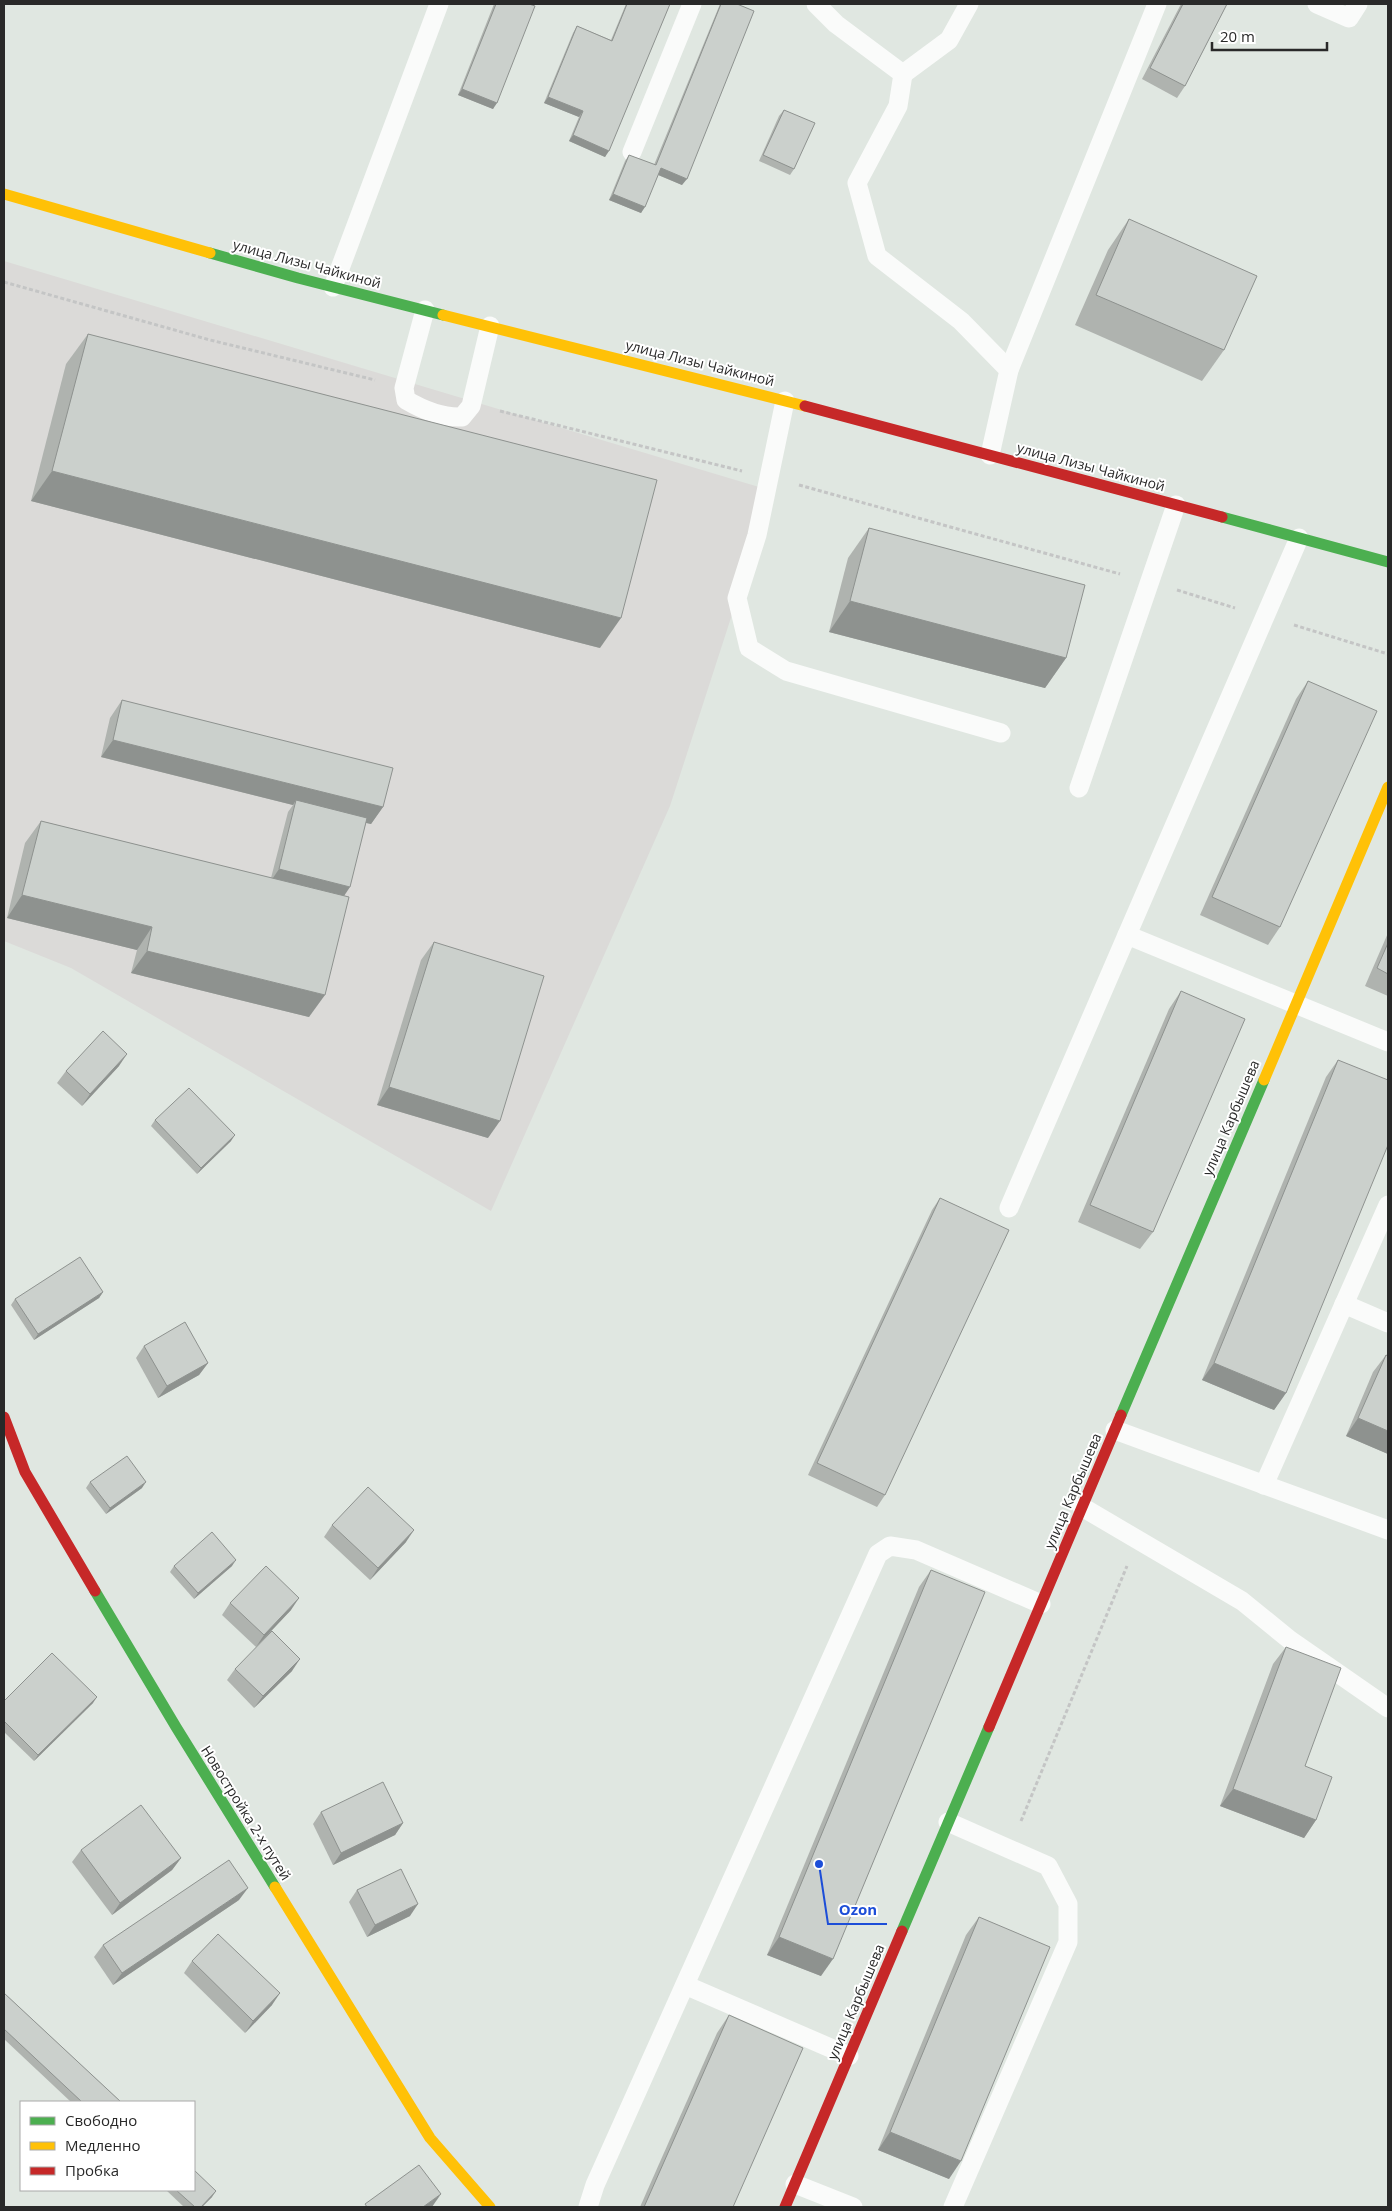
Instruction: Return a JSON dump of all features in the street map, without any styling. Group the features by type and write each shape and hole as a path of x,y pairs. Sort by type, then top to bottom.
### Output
{"street":[{"name":"улица Лизы Чайкиной","path":"4,194 333,286 785,401 1388,562"},
{"name":"улица Карбышева","path":"785,2207 1388,787"},
{"name":"Новостройка 2-х путей","path":"4,1418 25,1472 176,1727 430,2138 490,2207"}],"lane":[{"path":"333,286 439,4"},
{"path":"632,152 692,4"},
{"path":"816,4 836,24 903,74"},
{"path":"969,4 949,40 903,74 898,106 857,183 877,256 961,321 1009,370"},
{"path":"990,455 1009,370 1157,4"},
{"path":"1318,4 1349,18 1358,4"},
{"path":"425,310 404,388 406,400 419,408 452,418 462,417 472,404 490,326"},
{"path":"785,401 757,535 737,598 749,648 786,671 1001,733"},
{"path":"1079,788 1176,505"},
{"path":"1009,1208 1299,538"},
{"path":"1127,935 1388,1042"},
{"path":"1264,1485 1388,1205"},
{"path":"1344,1304 1388,1323"},
{"path":"1115,1430 1388,1530"},
{"path":"1082,1507 1242,1601 1290,1640 1388,1708"},
{"path":"588,2207 595,2185 878,1554 890,1546 916,1550 1041,1604"},
{"path":"948,1822 1048,1866 1068,1904 1068,1942 953,2207"},
{"path":"685,1985 849,2056"},
{"path":"795,2184 854,2207"}],"path":[{"path":"4,282 210,340 404,388"},
{"path":"472,404 820,490 1149,582 1388,654"},
{"path":"1009,1850 1138,1540"}],"shaded area":[{"path":"4,261 772,491 670,806 491,1211 71,968 4,941"}],"building":[{"path":"496,4 529,4 535,6 497,103 462,89"},
{"path":"627,4 670,4 609,151 573,135 583,111 548,97 577,26 612,41"},
{"path":"721,4 737,4 754,11 687,179 661,168 645,207 613,194 629,155 656,165"},
{"path":"1183,4 1227,4 1185,86 1150,68"},
{"path":"784,110 815,123 794,169 763,155"},
{"path":"1129,219 1257,276 1224,350 1096,295"},
{"path":"88,334 657,480 621,618 52,471"},
{"path":"869,528 1085,585 1066,658 850,601"},
{"path":"1308,681 1377,711 1280,927 1212,897"},
{"path":"122,700 393,768 383,807 113,740"},
{"path":"296,800 367,818 350,887 279,869"},
{"path":"41,821 349,897 325,995 147,951 152,927 22,895"},
{"path":"434,942 544,976 500,1121 389,1087"},
{"path":"1388,943 1388,974 1377,968"},
{"path":"1181,991 1245,1019 1153,1232 1090,1205"},
{"path":"103,1031 127,1054 90,1094 66,1071"},
{"path":"1338,1060 1388,1080 1388,1145 1286,1393 1214,1363"},
{"path":"189,1088 235,1135 201,1168 155,1120"},
{"path":"940,1198 1009,1230 885,1495 817,1463"},
{"path":"80,1257 103,1292 38,1334 15,1299"},
{"path":"185,1322 208,1363 167,1386 144,1346"},
{"path":"1386,1355 1388,1356 1388,1431 1358,1418"},
{"path":"127,1456 146,1482 110,1508 90,1482"},
{"path":"368,1487 414,1530 378,1568 332,1525"},
{"path":"212,1532 236,1560 198,1593 174,1566"},
{"path":"266,1566 299,1598 264,1635 230,1603"},
{"path":"931,1570 985,1592 833,1959 779,1937"},
{"path":"272,1631 300,1659 263,1696 235,1669"},
{"path":"1286,1647 1341,1668 1305,1766 1332,1777 1316,1820 1233,1789"},
{"path":"52,1653 97,1697 38,1755 4,1721 4,1701"},
{"path":"383,1782 403,1823 341,1853 321,1812"},
{"path":"141,1805 181,1858 120,1903 81,1850"},
{"path":"229,1860 248,1888 122,1973 103,1945"},
{"path":"401,1869 418,1904 375,1925 357,1890"},
{"path":"979,1917 1050,1947 961,2161 890,2132"},
{"path":"218,1934 280,1993 253,2021 192,1961"},
{"path":"4,1993 120,2101 81,2101 4,2029"},
{"path":"729,2015 803,2048 733,2207 644,2207"},
{"path":"419,2165 441,2194 423,2207 367,2207 365,2204"},
{"path":"195,2171 216,2191 201,2207 195,2207 177,2191 195,2191"}],"traffic: fast":[{"path":"210,253 298,278 443,315"},
{"path":"1222,517 1388,562"},
{"path":"1121,1415 1264,1080"},
{"path":"95,1591 275,1887"},
{"path":"902,1931 989,1727"}],"traffic: slow":[{"path":"4,194 210,253"},
{"path":"443,315 805,406"},
{"path":"1264,1080 1388,787"},
{"path":"275,1887 430,2138 490,2207"}],"traffic: jam":[{"path":"805,406 1222,517"},
{"path":"989,1727 1121,1415"},
{"path":"4,1417 25,1472 95,1591"},
{"path":"785,2207 902,1931"}],"place":[{"name":"Ozon","path":"819,1864"}]}
